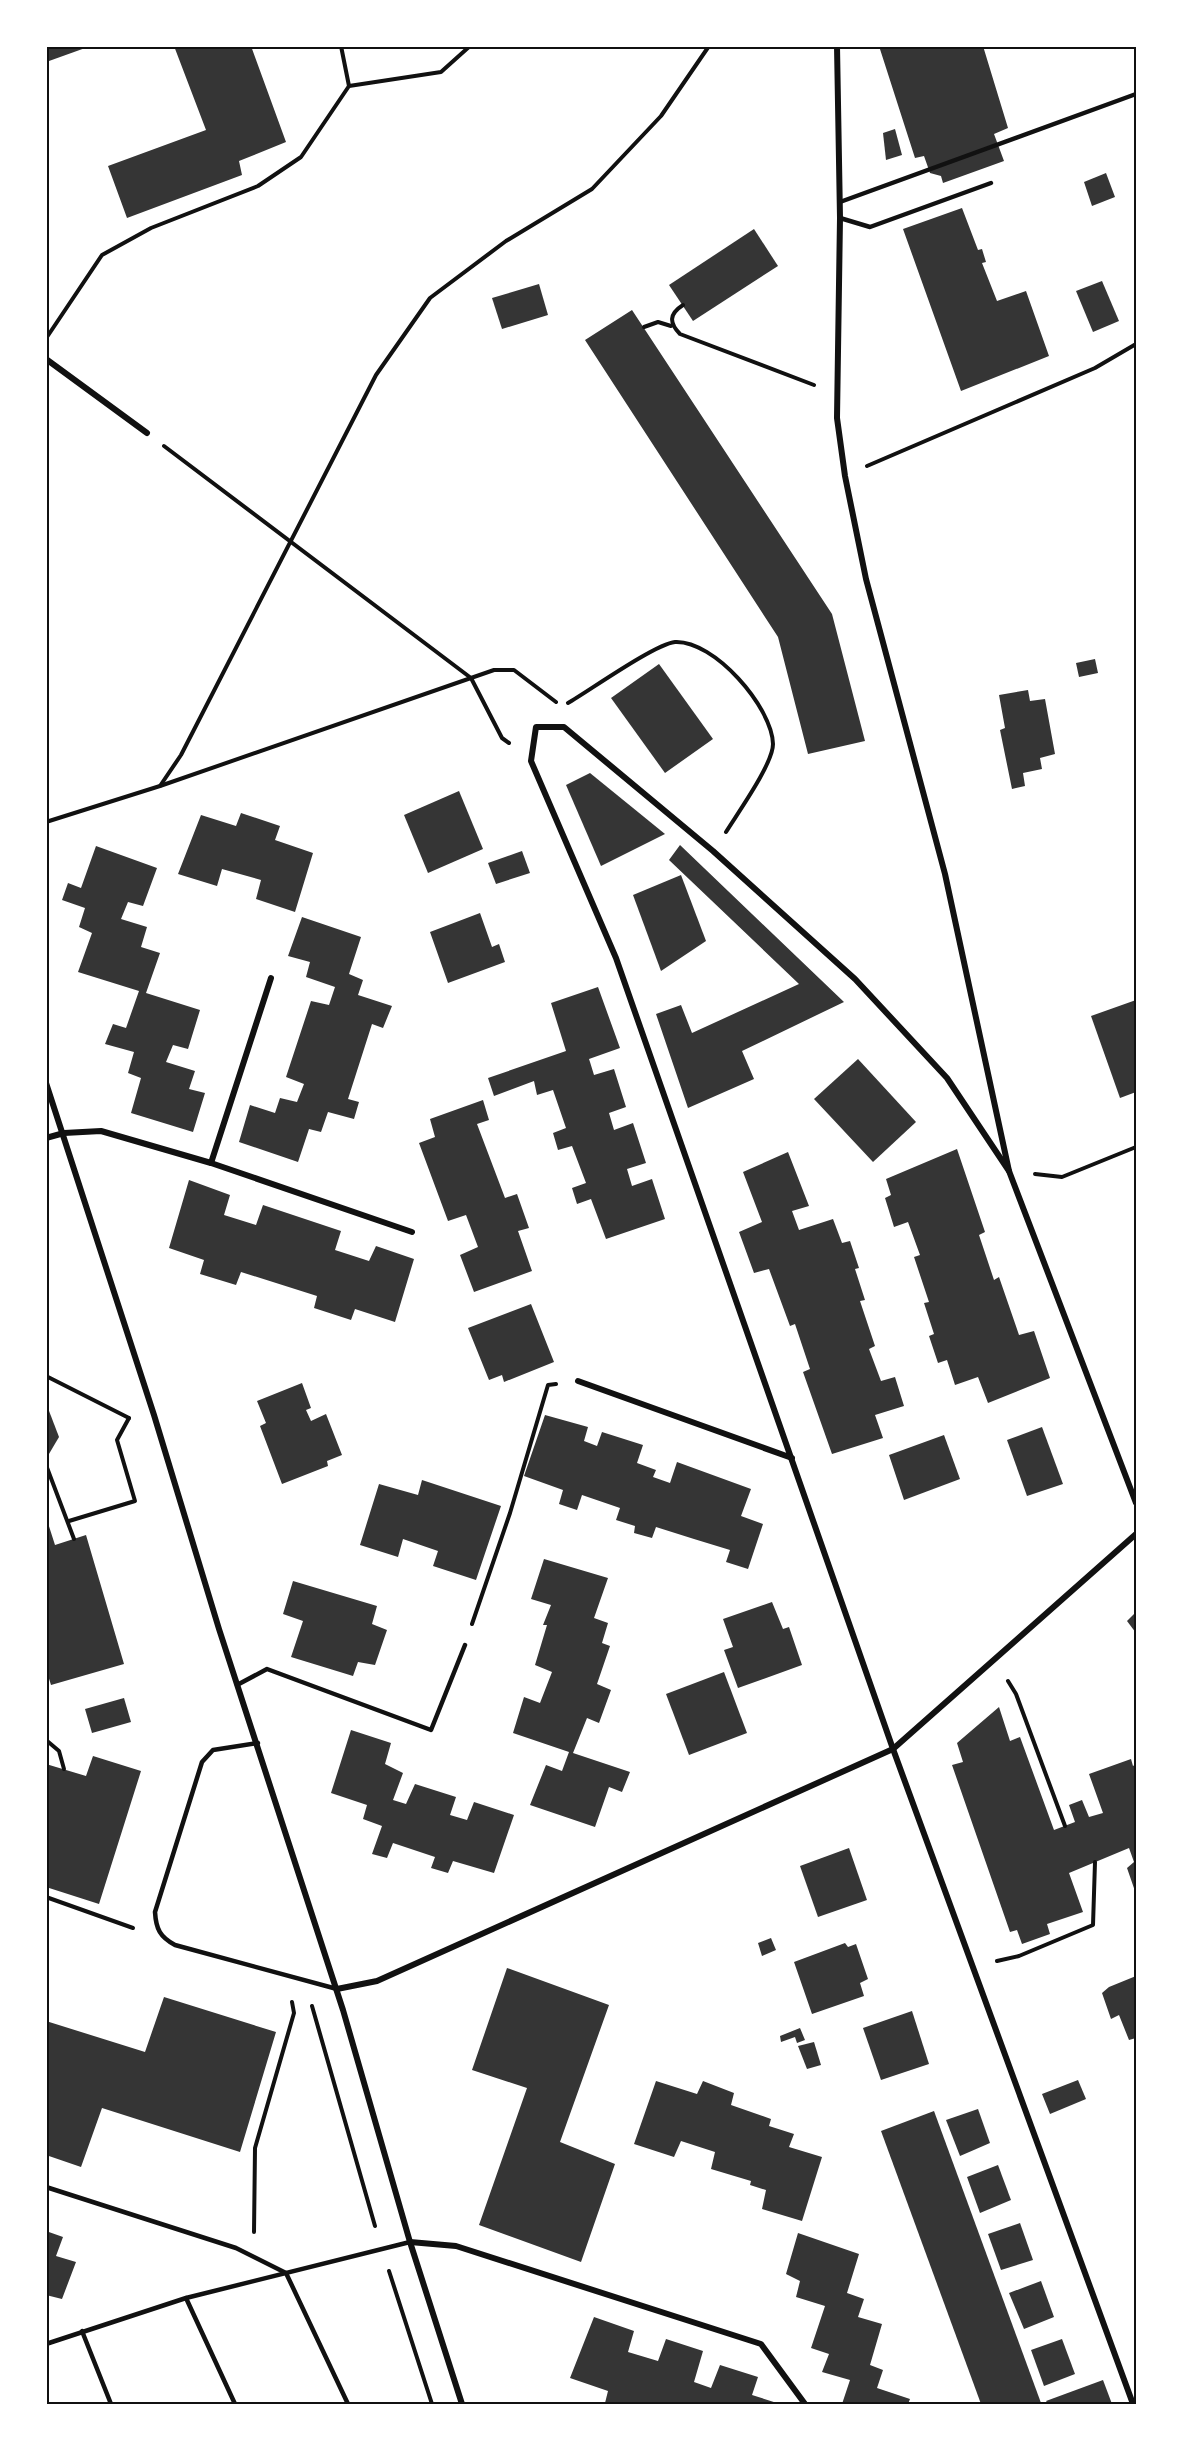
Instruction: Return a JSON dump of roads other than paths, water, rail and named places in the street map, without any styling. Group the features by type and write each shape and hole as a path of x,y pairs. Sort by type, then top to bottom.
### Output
{"street":[{"path":"837,46 840,202 837,418 845,476 866,579 945,874 1009,1172 1137,1503"},
{"path":"46,359 147,433"},
{"path":"1009,1172 948,1078 855,979 713,852 564,728 536,727 531,761 616,958 893,1749 1133,2404"},
{"path":"211,1163 272,978"},
{"path":"46,1083 154,1415 237,1684 337,1989 410,2242 462,2404"},
{"path":"46,1138 64,1133 101,1131 211,1163 412,1232"},
{"path":"578,1381 792,1458"},
{"path":"337,1989 377,1981 893,1749 1137,1534"},
{"path":"410,2242 456,2246 761,2344 805,2404"}],"lane":[{"path":"840,202 1137,94"},
{"path":"840,218 870,227 991,183"},
{"path":"237,1684 267,1668 431,1730 465,1645"},
{"path":"258,1743 213,1750 202,1762 154,1912 155,1926 163,1939 337,1989"},
{"path":"46,2187 236,2248 286,2272 348,2404"},
{"path":"46,2344 186,2298 410,2242"},
{"path":"186,2298 235,2404"},
{"path":"82,2331 111,2404"}]}
